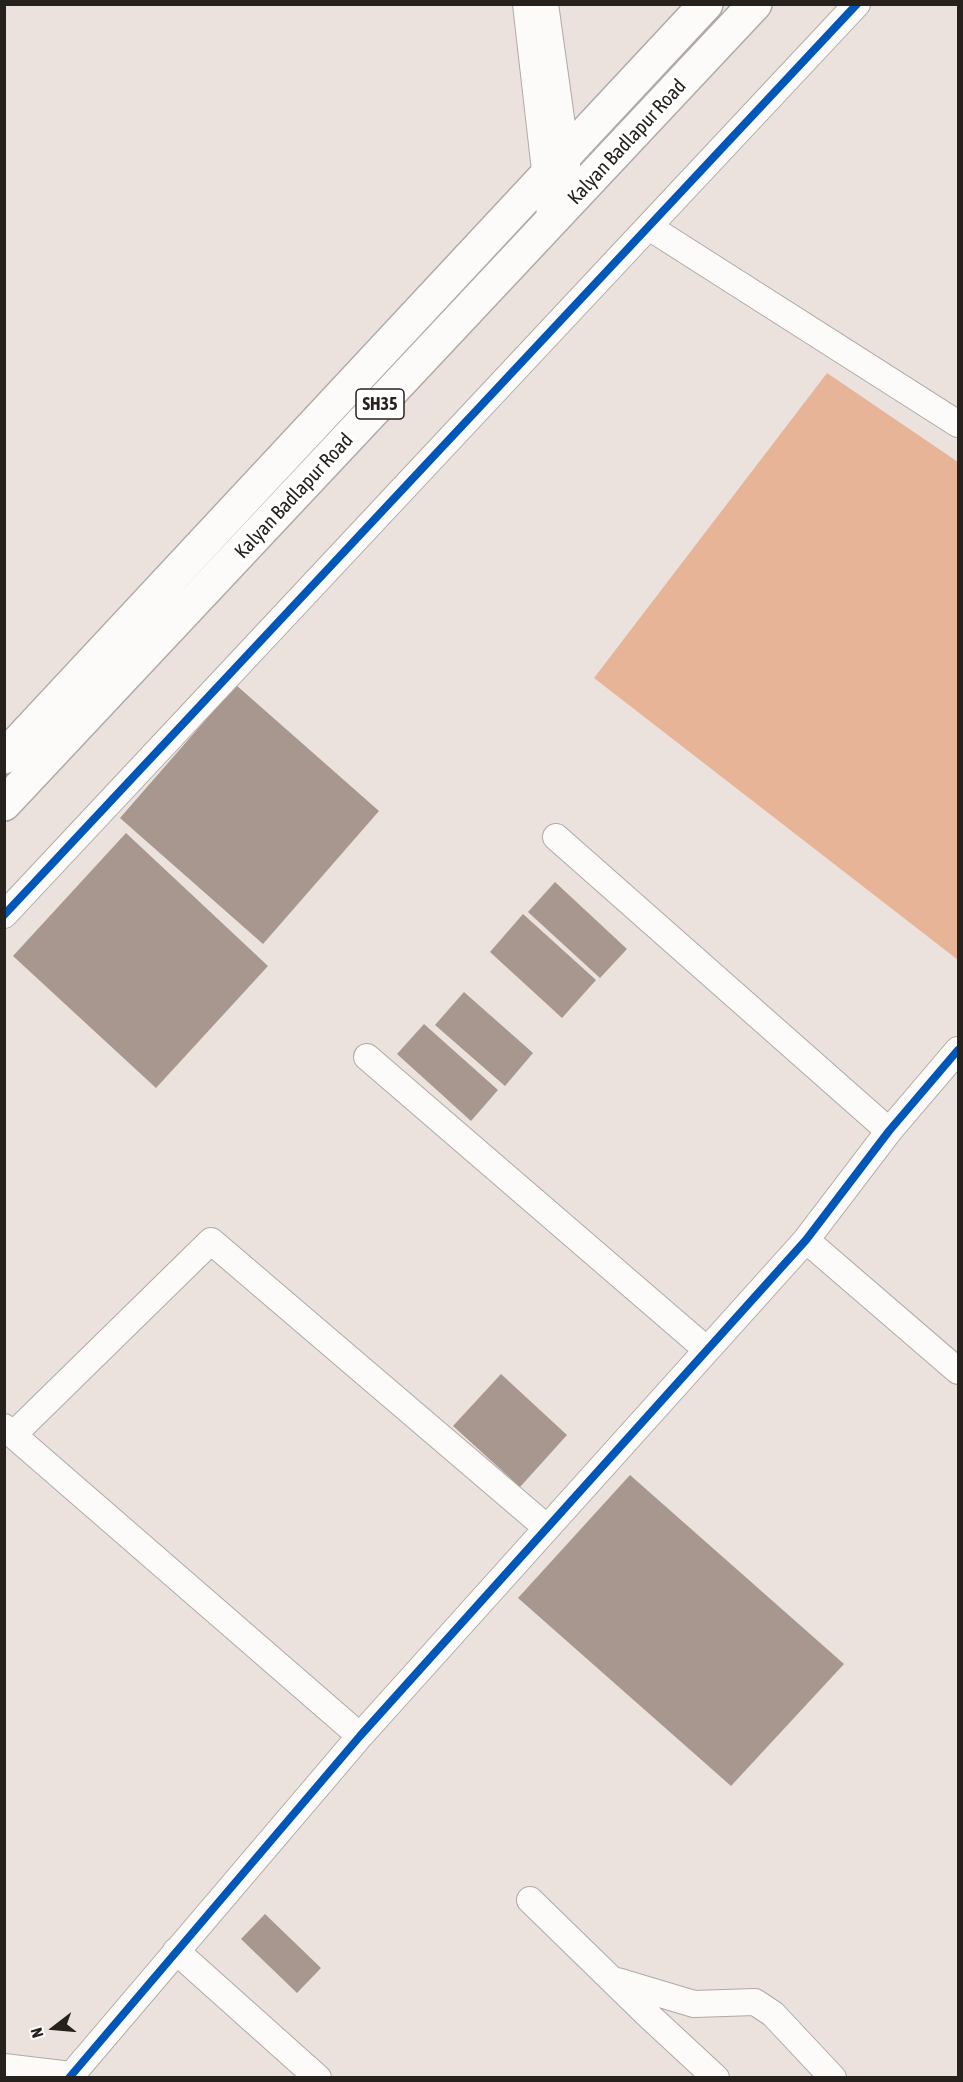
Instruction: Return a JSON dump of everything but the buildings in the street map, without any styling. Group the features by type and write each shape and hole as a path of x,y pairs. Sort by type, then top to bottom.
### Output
{"main road":[{"name":"Kalyan Badlapur Road","path":"4,757 706,4"},
{"name":"Kalyan Badlapur Road","path":"4,804 755,4"}],"street":[{"path":"526,4 555,165"},
{"path":"545,4 560,213"},
{"path":"4,915 857,4"},
{"path":"649,227 958,424"},
{"path":"556,837 889,1131"},
{"path":"4,2067 70,2076 360,1736 806,1240 889,1131 958,1050"},
{"path":"367,1057 707,1350"},
{"path":"806,1240 958,1371"},
{"path":"360,1736 9,1431 211,1241 547,1528"},
{"path":"530,1900 716,2078"},
{"path":"176,1951 318,2078"},
{"path":"611,1979 693,2004 755,2002 773,2014 833,2078"}],"shaded area":[{"path":"827,373 958,462 958,960 594,678"}],"cycle path":[{"path":"4,915 857,4"},
{"path":"69,2078 360,1736 806,1240 889,1131 958,1050"}]}
